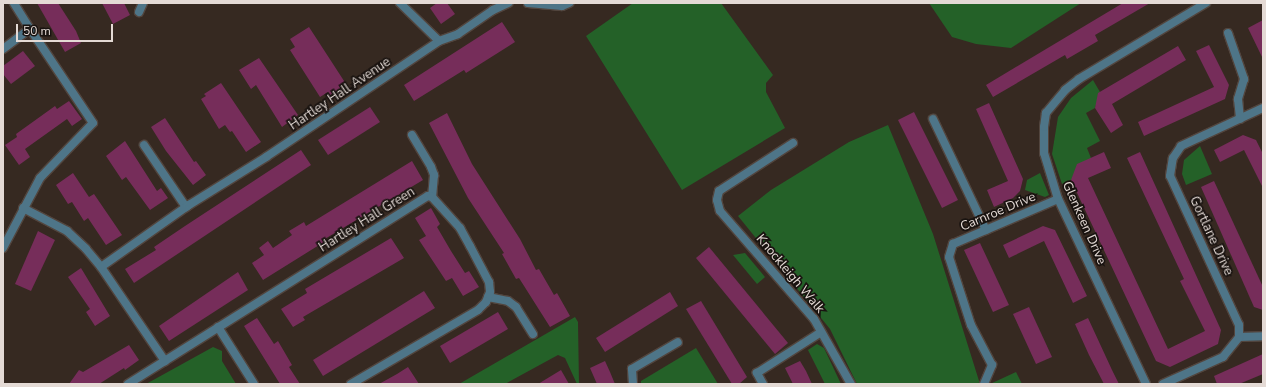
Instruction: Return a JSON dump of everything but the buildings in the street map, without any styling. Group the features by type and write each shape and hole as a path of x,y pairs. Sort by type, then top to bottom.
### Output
{"street":[{"path":"5,244 47,168 93,123 14,3"},
{"path":"139,12 143,3"},
{"path":"400,3 439,40"},
{"name":"Hartley Hall Avenue","path":"101,267 186,207 272,153 439,40 458,34 493,10 508,3"},
{"path":"528,3 562,6 569,3"},
{"name":"Glenkeen Drive","path":"1146,384 1058,199 1044,153 1046,113 1065,90 1079,79 1206,3"},
{"path":"3,49 30,29"},
{"path":"1228,33 1244,79 1238,99 1240,119"},
{"name":"Gortlane Drive","path":"1238,337 1239,325 1170,176 1173,158 1181,146 1262,110"},
{"path":"933,119 986,230"},
{"path":"412,135 431,167 434,175 432,197"},
{"name":"Knockleigh Walk","path":"793,143 719,191 717,200 720,211 814,319 851,384"},
{"path":"144,145 186,207"},
{"name":"Hartley Hall Green","path":"128,384 428,196 432,197 460,228 489,282 488,297"},
{"name":"Carnroe Drive","path":"984,384 992,365 971,325 949,257 953,244 1058,199"},
{"path":"24,208 67,231 101,267 165,360"},
{"path":"351,384 478,310 488,297 508,301 516,307 532,334"},
{"path":"218,327 254,384"},
{"path":"763,384 757,373 821,332"},
{"path":"1163,384 1223,357 1238,337 1263,336"},
{"path":"633,384 632,369 678,342"}],"green space":[{"path":"633,3 721,3 773,75 766,83 766,92 785,128 682,190 586,36"},
{"path":"929,3 1081,3 1011,48 976,44 952,37"},
{"path":"1093,80 1100,92 1095,108 1086,113 1100,141 1087,148 1091,158 1071,180 1062,184 1052,154 1058,117 1071,98"},
{"path":"888,125 933,234 980,384 857,384 830,329 738,216 771,190 849,142"},
{"path":"1200,146 1212,174 1186,185 1182,174 1184,160"},
{"path":"1040,173 1049,195 1045,197 1025,190 1027,180"},
{"path":"745,253 765,277 757,284 733,255"},
{"path":"575,317 578,322 579,384 577,384 565,358 558,355 505,384 459,384"},
{"path":"817,344 824,348 841,384 825,384 808,350"},
{"path":"213,347 222,351 222,361 236,384 146,384"},
{"path":"696,348 718,384 641,384 641,381"},
{"path":"1016,372 1022,384 990,384"}]}
